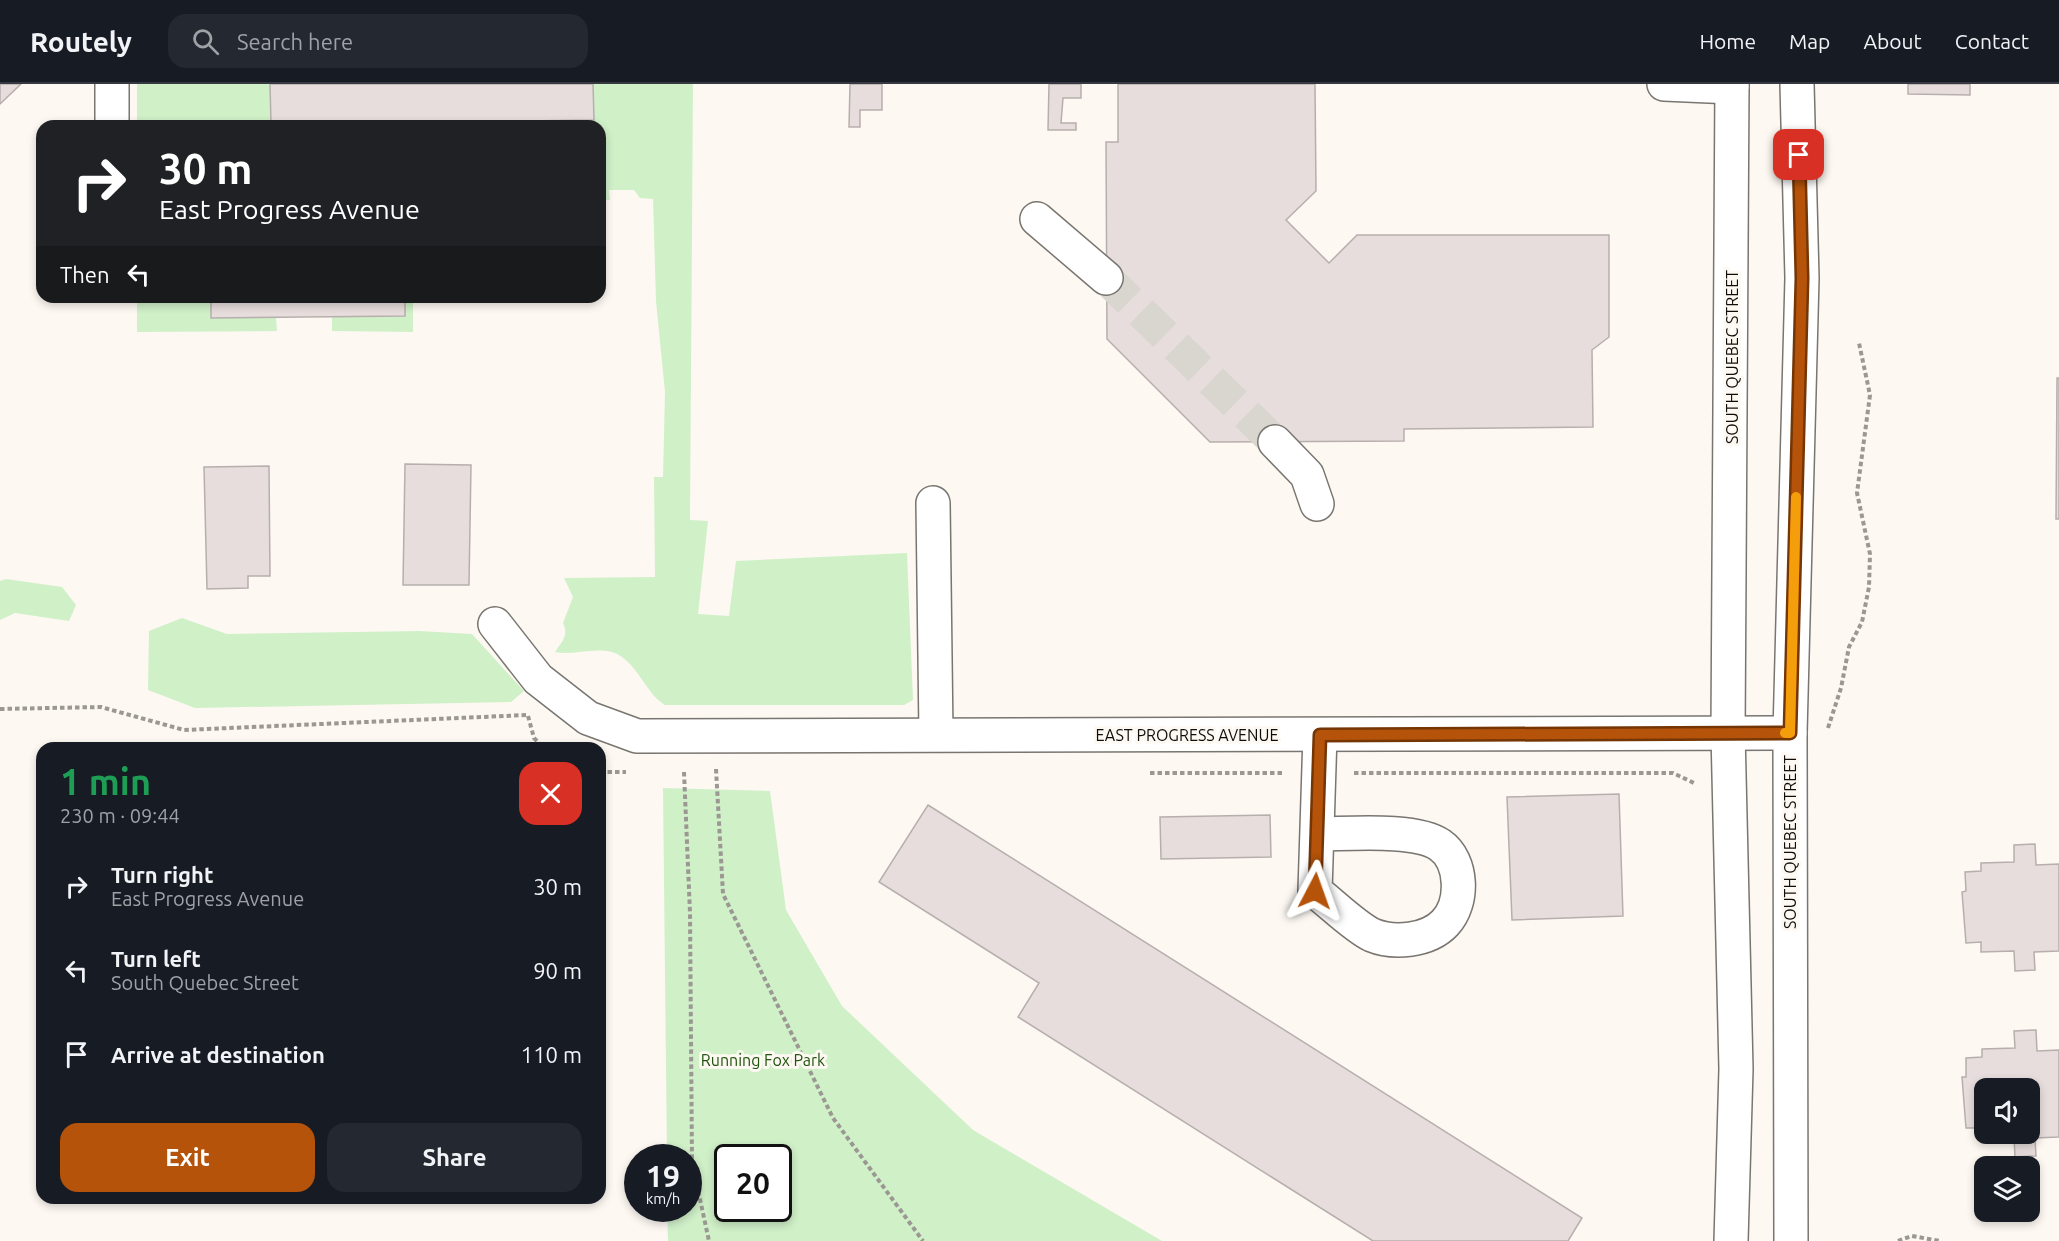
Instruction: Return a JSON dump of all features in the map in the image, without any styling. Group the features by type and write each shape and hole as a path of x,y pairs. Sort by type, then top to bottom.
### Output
{"main road":[{"path":"112,84 112,120"},
{"path":"1664,84 1732,86"},
{"name":"SOUTH QUEBEC STREET","path":"1731,1241 1736,1069 1728,733 1732,86"},
{"name":"SOUTH QUEBEC STREET","path":"1791,1241 1790,733 1802,278 1799,90"},
{"path":"1037,219 1106,278"},
{"path":"1275,442 1307,475 1317,504"},
{"path":"933,503 936,734"},
{"name":"EAST PROGRESS AVENUE","path":"495,624 538,679 588,718 637,736 1790,733"},
{"path":"1318,834 1409,834 1440,845 1453,861 1458,882 1456,903 1445,923 1428,934 1399,941 1372,935 1315,891 1320,735"}],"path":[{"path":"1825,734 1841,688 1849,647 1862,622 1869,587 1870,554 1857,493 1870,395 1859,343"},
{"path":"0,709 101,707 184,730 528,715 588,718"},
{"path":"528,715 534,738 538,742"},
{"path":"714,736 723,894 834,1118 923,1241"},
{"path":"684,772 690,912 692,1162 709,1241"},
{"path":"1898,1241 1912,1236 1940,1241"}],"green space":[{"path":"137,84 270,84 271,120 137,120"},
{"path":"593,84 693,84 690,520 708,521 698,614 729,616 736,561 907,553 913,700 904,705 665,705 651,692 627,661 612,652 555,652 565,635 563,623 573,597 564,578 655,577 654,477 663,477 665,392 656,301 653,199 640,198 634,190 609,190 610,200 606,200 606,120 593,120"},
{"path":"137,303 211,303 212,318 276,318 277,331 137,332"},
{"path":"405,303 413,303 413,332 332,331 332,317 405,316"},
{"path":"6,579 62,587 76,605 69,621 15,613 0,620 0,581"},
{"path":"182,618 227,634 419,631 472,634 524,691 511,702 195,708 148,690 149,631"},
{"name":"Running Fox Park","path":"663,788 770,791 786,910 842,1006 973,1130 1162,1241 668,1241 667,1222 702,1222 702,1144 667,1144"}],"building":[{"path":"0,84 21,84 0,104"},
{"path":"270,84 593,84 594,120 271,120"},
{"path":"850,84 882,84 882,110 860,110 860,127 849,127"},
{"path":"1049,84 1081,84 1081,98 1063,98 1061,123 1076,123 1076,130 1048,130"},
{"path":"1118,84 1315,84 1316,191 1286,220 1329,263 1357,235 1609,235 1609,337 1592,350 1593,427 1404,429 1404,441 1210,442 1107,339 1106,142 1118,142"},
{"path":"1908,84 1970,84 1970,95 1908,94"},
{"path":"211,303 405,303 405,316 211,318"},
{"path":"2057,378 2059,378 2059,519 2056,519"},
{"path":"405,464 471,465 469,585 403,585"},
{"path":"269,466 270,576 248,576 248,588 207,589 204,467"},
{"path":"1619,794 1623,916 1512,920 1507,797"},
{"path":"928,805 1582,1218 1568,1241 1373,1241 1018,1017 1039,983 879,882"},
{"path":"1270,815 1271,857 1161,859 1160,817"},
{"path":"2035,844 2036,865 2059,864 2059,951 2034,952 2035,970 2015,971 2014,951 1981,952 1981,942 1966,943 1962,892 1966,891 1965,872 1981,871 1981,863 2014,862 2014,845"},
{"path":"2036,1030 2037,1051 2059,1050 2059,1137 2040,1138 2040,1078 1974,1078 1974,1128 1966,1128 1962,1077 1966,1077 1966,1058 1982,1057 1982,1049 2015,1048 2014,1031"},
{"path":"2014,1144 2035,1144 2036,1156 2015,1156"}],"tunnel":[{"path":"1106,278 1275,442"}],"slow traffic":[{"path":"1785,733 1790,733 1796,497"}],"route":[{"path":"1315,891 1320,735 1790,733 1802,278 1799,155"}]}
